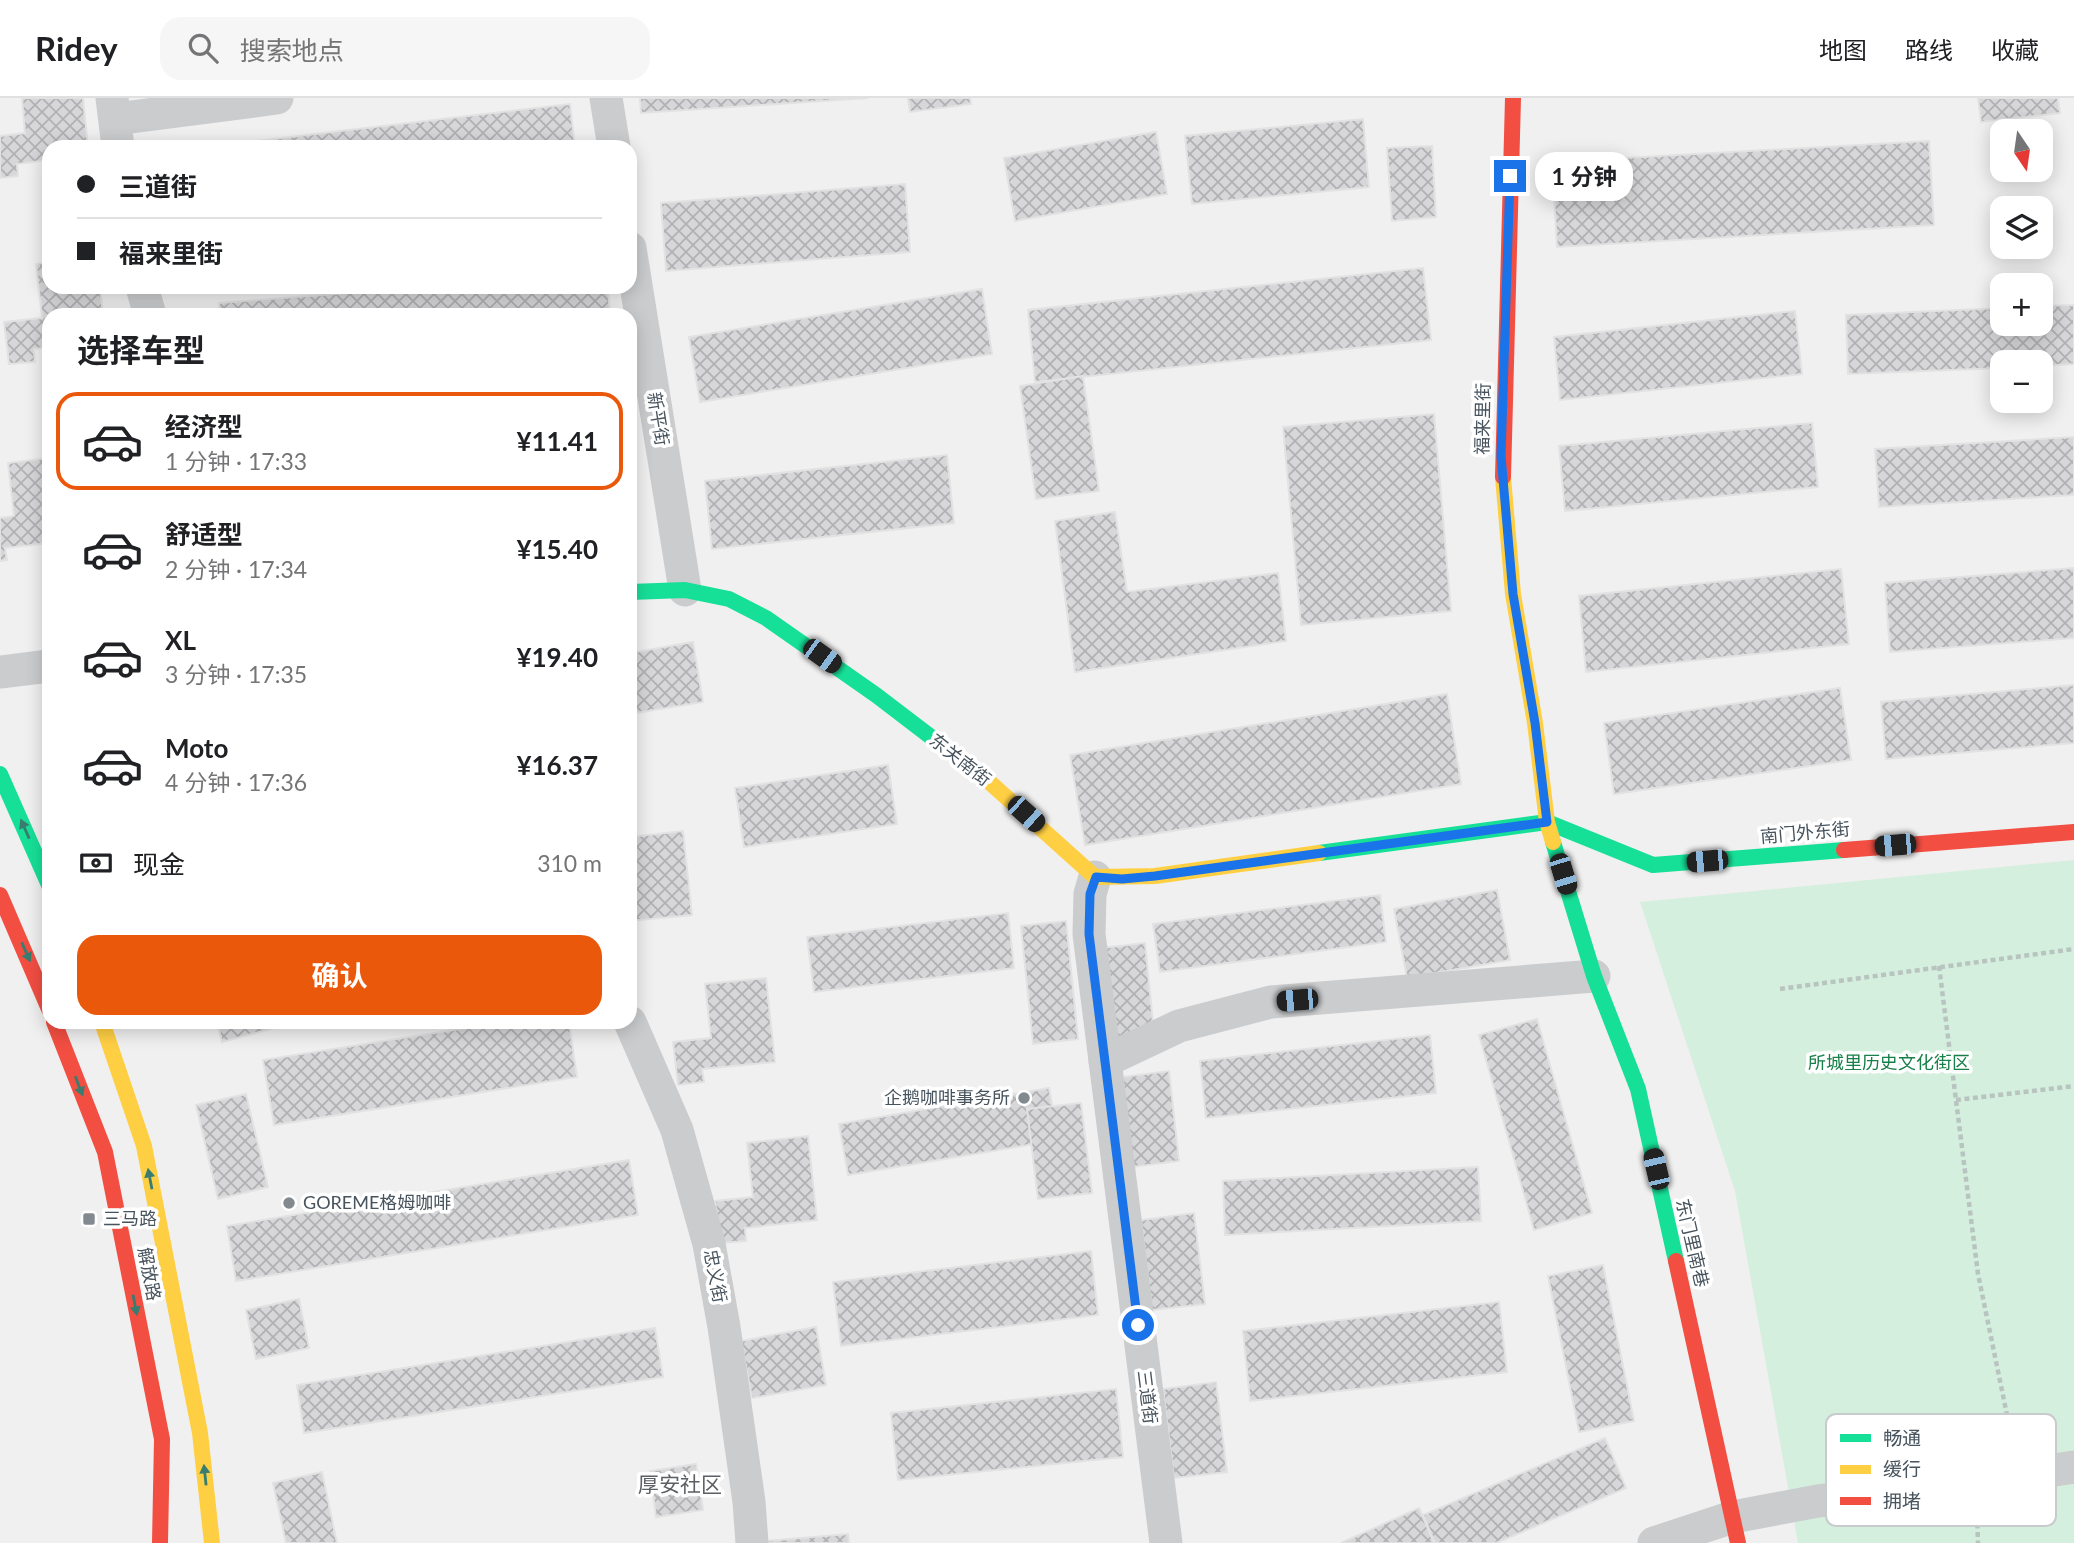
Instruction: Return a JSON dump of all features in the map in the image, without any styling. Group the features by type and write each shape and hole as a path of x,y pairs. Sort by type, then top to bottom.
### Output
{"street":[{"path":"115,121 277,98"},
{"path":"606,98 613,140"},
{"name":"福来里街","path":"1513,98 1501,456 1513,594 1535,723 1547,822"},
{"name":"新平街","path":"637,292 685,590"},
{"name":"东关南街","path":"637,592 685,590 729,599 805,643 991,783 1096,877"},
{"path":"0,672 42,667"},
{"path":"0,774 42,869"},
{"path":"1096,877 1122,879 1155,876 1547,822"},
{"name":"南门外东街","path":"1547,822 1653,865 2074,832"},
{"name":"东门里南巷","path":"1547,822 1594,976 1638,1088 1736,1530"},
{"name":"三道街","path":"1096,877 1090,894 1089,934 1166,1543"},
{"path":"0,895 42,993"},
{"path":"1105,1061 1179,1026 1271,1002 1594,976"},
{"name":"解放路","path":"57,1029 108,1166 162,1439 160,1543"},
{"name":"解放路","path":"104,1029 144,1146 200,1433 212,1543"},
{"name":"忠义街","path":"632,1029 677,1130 709,1244 750,1502 752,1543"},
{"path":"2056,1470 2074,1467"},
{"path":"1654,1543 1736,1530 1826,1500"}],"path":[{"path":"1780,989 2074,949"},
{"path":"1939,966 1978,1274 2007,1414"},
{"path":"1956,1100 2074,1086"}],"green space":[{"name":"所城里历史文化街区","path":"2074,860 2074,1543 1798,1543 1735,1191 1640,902"}],"building":[{"path":"22,98 83,98 87,140 42,140 42,161 17,164 18,176 0,178 0,136 25,133"},
{"path":"640,98 868,98 641,113"},
{"path":"908,98 970,98 971,104 910,112"},
{"path":"1978,98 2058,98 2060,113 1981,122"},
{"path":"570,104 574,140 264,140"},
{"path":"1363,119 1369,187 1192,204 1185,136"},
{"path":"1156,132 1167,194 1015,221 1004,158"},
{"path":"1929,141 1934,225 1557,247 1552,162"},
{"path":"1432,146 1436,217 1392,221 1387,148"},
{"path":"905,184 910,252 666,271 661,203"},
{"path":"42,263 42,294 101,294 102,308 42,308 42,318 36,264"},
{"path":"1423,268 1431,340 1035,382 1028,310"},
{"path":"982,289 992,354 700,402 689,337"},
{"path":"334,294 608,294 610,308 219,308 219,303"},
{"path":"2074,305 2074,364 2053,365 2053,350 1990,350 1990,368 1848,374 1846,315 1990,309 1990,336 2053,336 2053,306"},
{"path":"1795,311 1802,374 1560,400 1554,337"},
{"path":"42,318 42,348 34,349 35,362 9,364 4,322"},
{"path":"1083,376 1099,491 1036,499 1020,386"},
{"path":"1434,414 1451,611 1301,625 1283,427"},
{"path":"1812,423 1818,487 1565,511 1559,446"},
{"path":"2074,437 2074,495 1879,507 1875,449"},
{"path":"947,455 954,523 712,549 705,481"},
{"path":"42,459 42,544 5,548 7,560 0,561 0,518 14,516 8,463"},
{"path":"1115,512 1127,592 1278,573 1286,641 1075,672 1055,521"},
{"path":"2074,568 2074,638 1890,652 1885,583"},
{"path":"1841,569 1849,644 1586,672 1579,596"},
{"path":"693,642 703,702 637,713 637,652"},
{"path":"2074,685 2074,743 1886,759 1881,702"},
{"path":"1840,688 1851,760 1614,794 1604,723"},
{"path":"1447,694 1461,784 1085,845 1070,755"},
{"path":"888,765 897,824 744,847 735,788"},
{"path":"683,831 692,915 637,920 637,836"},
{"path":"1497,890 1510,960 1407,978 1394,909"},
{"path":"1380,895 1386,942 1160,972 1153,924"},
{"path":"1008,913 1014,968 814,992 807,937"},
{"path":"1066,921 1078,1039 1033,1044 1021,926"},
{"path":"1145,943 1154,1033 1111,1038 1102,948"},
{"path":"766,978 775,1062 702,1069 704,1082 678,1085 673,1042 711,1038 705,984"},
{"path":"1537,1019 1592,1213 1534,1230 1479,1035"},
{"path":"219,1029 271,1029 222,1042"},
{"path":"460,1029 570,1029 577,1077 274,1125 263,1060"},
{"path":"1430,1035 1436,1093 1206,1118 1200,1061"},
{"path":"1169,1071 1179,1161 1132,1167 1122,1077"},
{"path":"1049,1088 1058,1140 848,1175 839,1124"},
{"path":"246,1094 268,1187 218,1199 196,1105"},
{"path":"1081,1103 1092,1193 1038,1199 1027,1109"},
{"path":"808,1136 817,1220 745,1228 746,1241 720,1243 715,1201 753,1197 747,1143"},
{"path":"629,1160 638,1215 236,1281 227,1226"},
{"path":"1478,1167 1481,1221 1225,1235 1223,1181"},
{"path":"1194,1213 1205,1304 1152,1310 1141,1220"},
{"path":"1091,1251 1098,1315 841,1346 833,1282"},
{"path":"1603,1265 1634,1421 1579,1432 1548,1276"},
{"path":"299,1299 309,1348 256,1359 246,1310"},
{"path":"1499,1302 1507,1372 1250,1401 1243,1331"},
{"path":"816,1327 826,1385 752,1398 741,1341"},
{"path":"655,1328 663,1377 304,1433 297,1385"},
{"path":"1216,1382 1227,1472 1174,1478 1163,1389"},
{"path":"1116,1389 1123,1457 898,1480 891,1413"},
{"path":"1605,1438 1626,1488 1496,1543 1435,1543 1423,1515"},
{"path":"696,1464 703,1510 656,1517 650,1471"},
{"path":"322,1472 337,1543 286,1543 273,1483"},
{"path":"1419,1508 1434,1543 1341,1543"},
{"path":"848,1534 849,1543 766,1543 766,1541"}],"traffic: fast":[{"path":"637,592 685,590 729,599 766,618 876,695 986,779"},
{"path":"0,774 42,869"},
{"path":"1319,853 1547,822 1653,865 1844,850"},
{"path":"1553,842 1594,976 1638,1089 1676,1261"}],"traffic: slow":[{"path":"1503,477 1513,594 1535,723 1547,822 1553,842"},
{"path":"986,779 1095,877 1155,876 1319,853"},
{"path":"104,1029 144,1146 200,1433 212,1543"}],"traffic: jam":[{"path":"1503,477 1513,98"},
{"path":"1844,850 2074,832"},
{"path":"0,895 42,993"},
{"path":"57,1029 105,1152 162,1439 160,1543"},
{"path":"1676,1261 1738,1543"}],"place":[{"name":"企鹅咖啡事务所","path":"1024,1098"},
{"name":"GOREME格姆咖啡","path":"289,1203"},
{"name":"三马路","path":"89,1219"}],"district":[{"name":"厚安社区","path":"680,1485"}],"route":[{"path":"1138,1325 1089,934 1090,894 1096,877 1122,879 1155,876 1547,822 1535,723 1513,594 1501,456 1510,176"}]}
